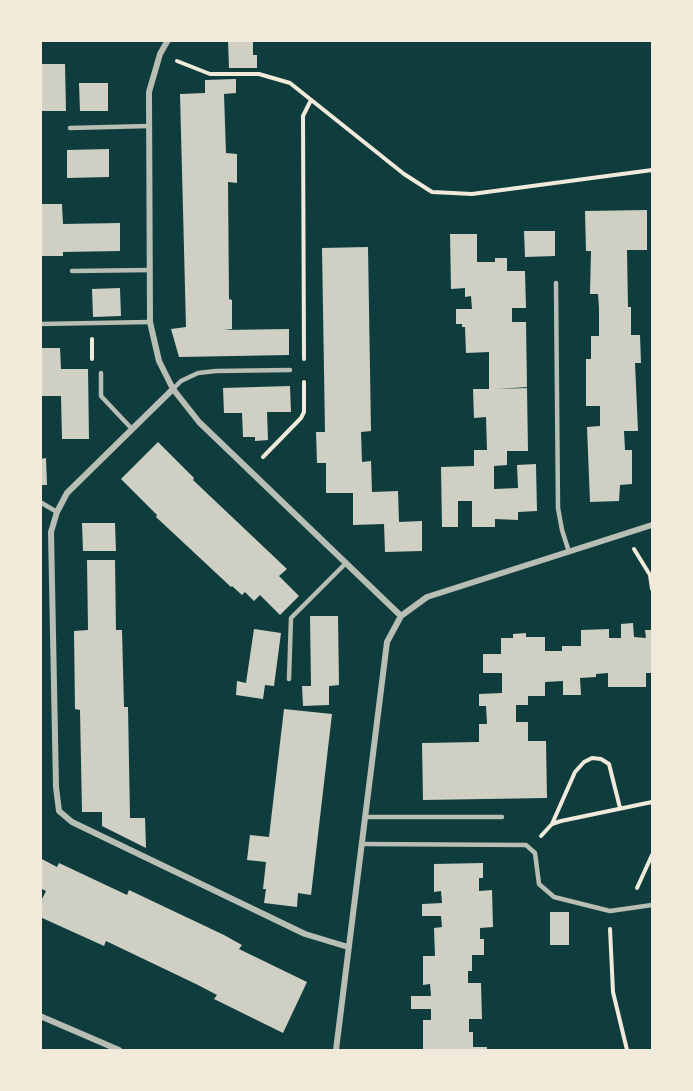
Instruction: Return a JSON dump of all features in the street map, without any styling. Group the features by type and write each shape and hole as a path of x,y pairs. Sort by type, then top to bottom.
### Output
{"street":[{"path":"168,40 160,54 149,92 150,322 159,361 173,389 199,422 401,616"},
{"path":"173,389 67,493 57,512 51,532 56,788 59,811 72,822 305,934 348,948"},
{"path":"336,1050 387,642 401,616 427,597 652,525"},
{"path":"40,1016 119,1050"}],"lane":[{"path":"70,128 149,126"},
{"path":"72,271 150,270"},
{"path":"556,283 558,508 562,530 570,552"},
{"path":"40,324 150,322"},
{"path":"173,389 181,381 198,373 290,370"},
{"path":"101,373 101,396 132,429"},
{"path":"40,502 57,512"},
{"path":"290,679 291,618 346,563"},
{"path":"365,817 502,817"},
{"path":"362,844 526,845 535,853 539,884 554,897 610,911 652,905"}],"path":[{"path":"160,54 210,75 259,74 290,83 404,174 432,192 472,194 652,170"},
{"path":"304,364 303,116 311,100"},
{"path":"92,323 93,369 101,373"},
{"path":"250,471 301,418 304,412 304,376"},
{"path":"625,534 650,574 652,589"},
{"path":"530,849 552,824 575,772 584,762 592,758 601,759 609,764 620,808"},
{"path":"552,824 652,802"},
{"path":"623,909 639,886 652,855"},
{"path":"610,911 613,992 627,1050"}],"building":[{"path":"228,40 253,40 253,55 257,55 257,68 229,68"},
{"path":"40,64 65,64 66,111 40,111"},
{"path":"236,79 236,93 224,94 226,153 237,154 237,183 228,182 229,299 232,300 232,329 224,330 289,329 289,355 179,357 171,329 186,327 180,94 205,93 205,80"},
{"path":"79,83 108,83 108,111 80,111"},
{"path":"109,149 109,177 67,178 67,150"},
{"path":"40,204 62,204 63,224 120,223 120,251 63,252 63,256 40,256"},
{"path":"647,210 647,250 627,250 631,335 640,335 641,363 635,363 638,431 624,431 625,450 632,450 632,484 620,485 619,501 590,502 587,427 600,426 600,406 586,406 586,359 591,359 591,336 599,336 599,308 598,294 590,294 591,251 586,251 585,211"},
{"path":"524,231 555,231 555,256 525,257"},
{"path":"450,234 477,234 477,262 495,262 495,258 507,258 507,271 525,271 526,308 512,308 512,322 526,322 527,387 498,389 527,388 528,451 507,451 507,465 494,466 494,489 518,488 517,465 536,464 537,511 518,512 518,520 495,519 495,527 472,527 472,501 458,501 458,527 442,527 441,467 474,466 474,450 487,450 486,417 474,418 473,389 489,389 489,352 466,353 465,327 462,327 462,324 456,324 456,309 472,309 471,296 465,297 465,288 451,289"},
{"path":"368,247 371,431 361,432 362,462 371,461 372,492 398,491 399,522 422,521 422,551 385,552 384,524 353,525 353,493 326,493 326,463 317,463 316,432 325,432 322,248"},
{"path":"120,288 121,316 93,317 92,289"},
{"path":"40,348 60,348 61,369 88,369 89,439 62,439 61,396 40,396"},
{"path":"290,386 291,412 267,412 268,440 255,441 255,437 243,437 242,413 224,413 223,388"},
{"path":"158,442 194,478 193,480 287,569 279,576 299,596 280,615 260,595 254,601 245,592 242,595 231,587 156,517 157,515 121,479"},
{"path":"46,458 47,485 40,485 40,459"},
{"path":"82,523 115,523 116,551 83,551"},
{"path":"87,560 115,560 116,630 122,630 124,707 128,707 130,818 145,818 146,848 102,826 102,812 82,812 80,710 75,709 74,631 88,630"},
{"path":"310,616 338,616 339,685 329,686 329,705 303,706 302,686 311,686"},
{"path":"633,623 634,637 646,638 645,630 652,630 652,673 646,673 646,687 608,687 608,673 596,674 596,677 580,678 581,695 563,695 563,681 545,682 545,696 528,696 528,705 516,705 516,722 528,722 528,741 546,741 547,798 423,800 422,743 479,742 479,724 487,724 486,706 479,706 479,694 502,693 502,673 483,673 483,654 501,654 501,638 513,638 513,634 526,633 526,637 545,637 545,651 562,651 562,646 581,646 581,630 609,629 609,638 621,638 621,624"},
{"path":"254,629 281,633 274,686 265,685 263,699 236,695 237,681 246,683"},
{"path":"284,709 332,714 311,895 298,893 297,907 264,903 266,862 247,860 250,835 269,837"},
{"path":"40,858 57,867 59,863 127,895 129,890 224,935 242,945 239,949 307,982 283,1033 214,999 217,995 198,985 106,941 104,946 40,917 40,903 46,891 40,888"},
{"path":"483,863 483,878 479,878 479,891 492,890 493,927 480,928 480,939 484,939 484,955 472,955 472,971 468,971 468,983 481,983 482,1019 469,1019 469,1032 473,1032 473,1047 487,1047 487,1050 423,1049 423,1020 431,1020 431,1009 411,1009 411,996 431,996 430,984 423,985 423,956 435,956 434,928 442,927 441,916 422,916 422,904 442,903 441,891 434,892 434,864"},
{"path":"550,912 569,912 569,945 550,945"}]}
